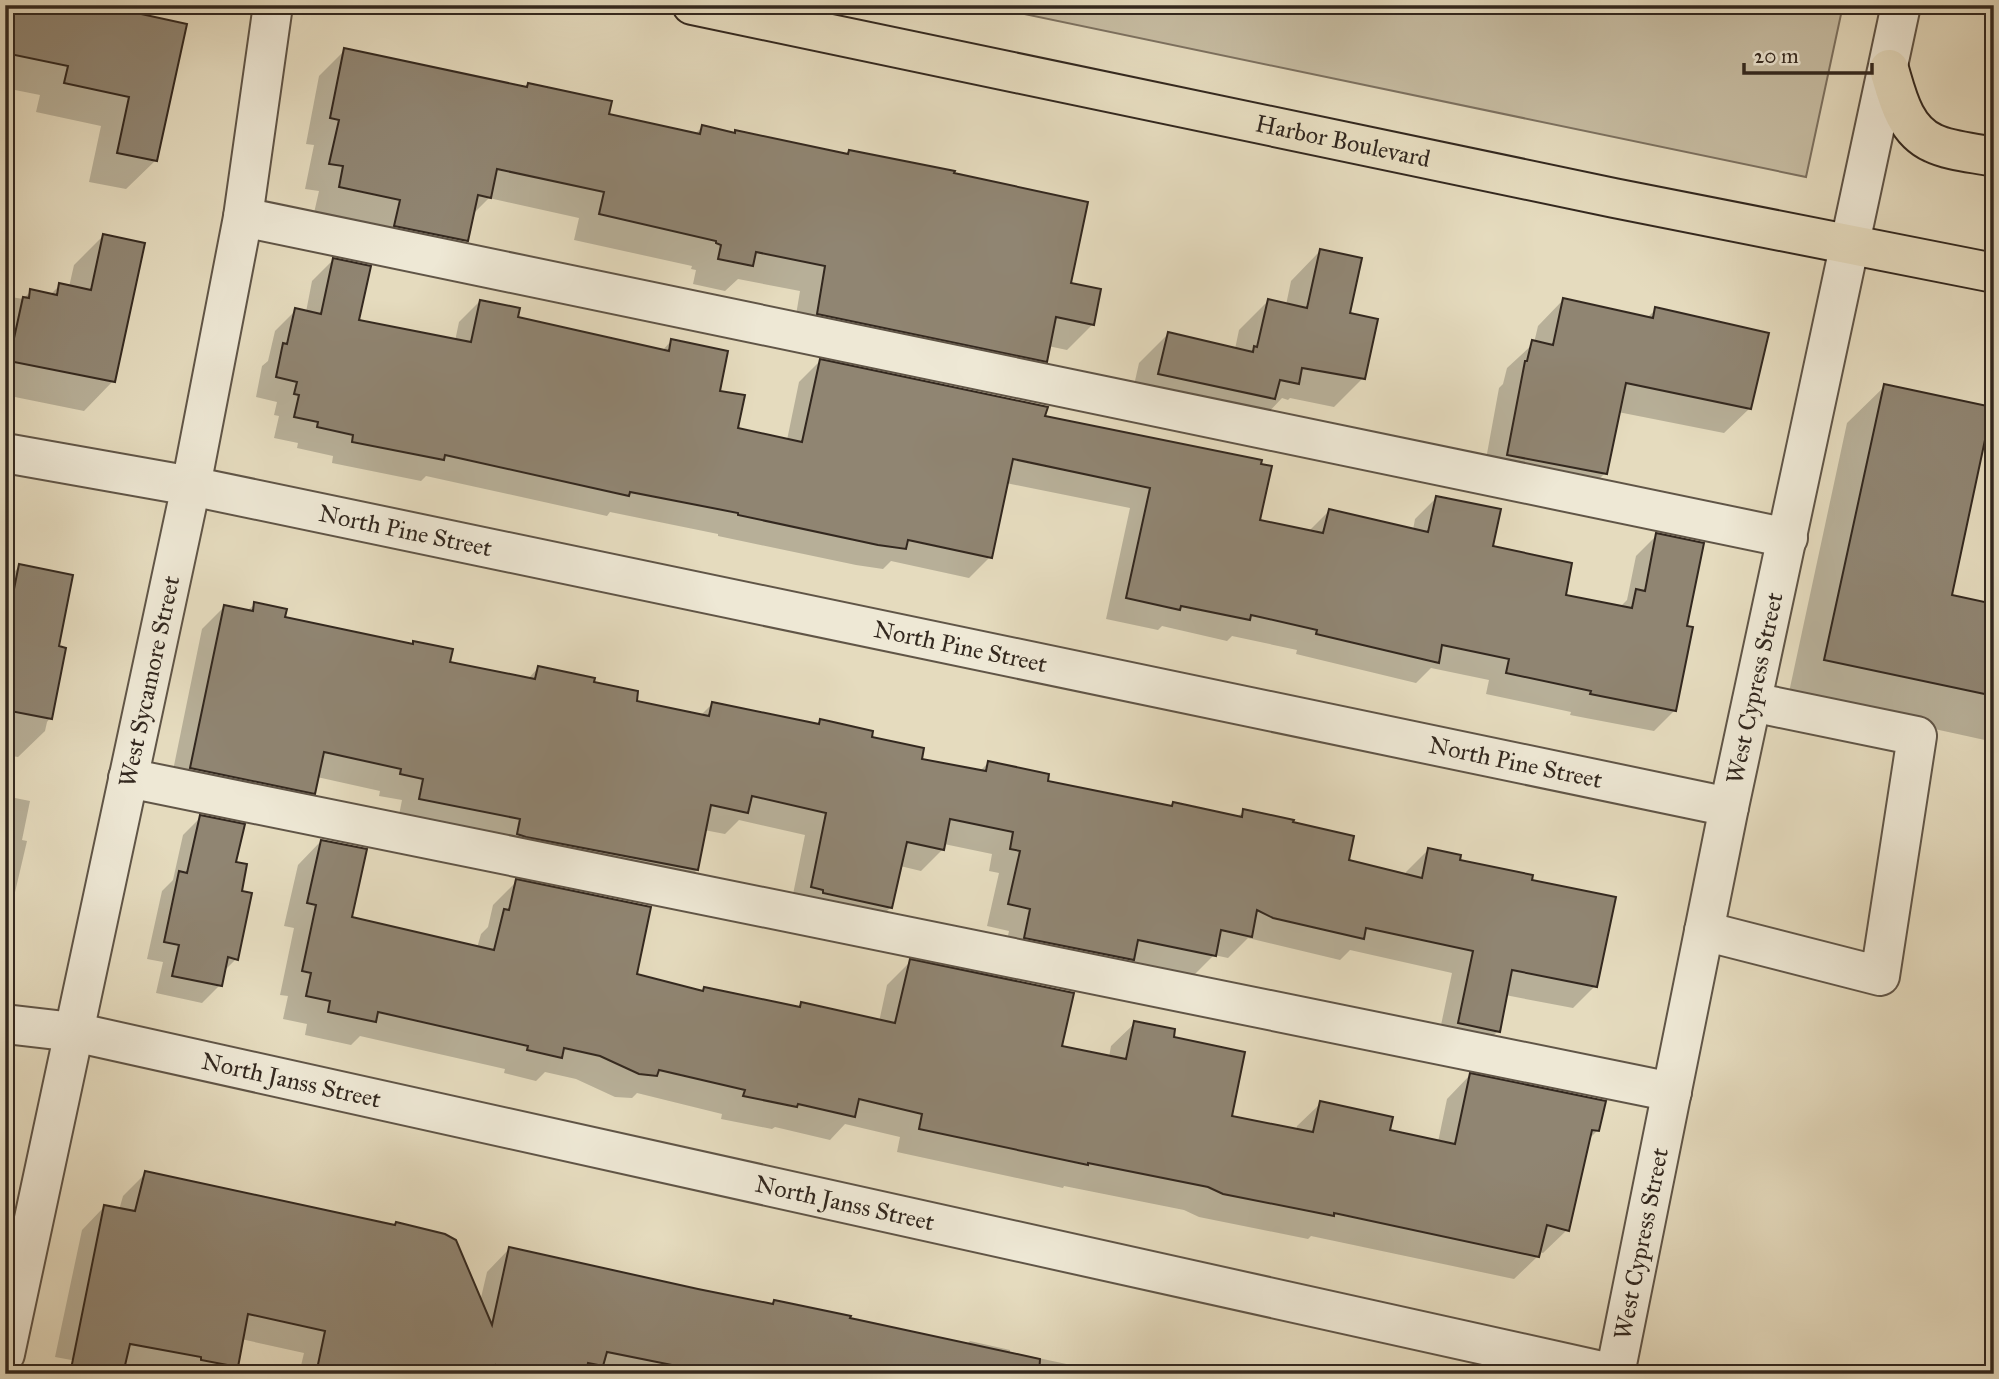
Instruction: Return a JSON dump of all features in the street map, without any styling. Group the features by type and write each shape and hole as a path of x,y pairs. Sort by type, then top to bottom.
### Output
{"main road":[{"name":"Harbor Boulevard","path":"692,5 1614,198 1994,272"},
{"path":"1889,69 1905,117 1919,133 1934,144 1994,157"}],"street":[{"name":"West Sycamore Street","path":"5,1354 191,486 243,217 273,5"},
{"name":"West Cypress Street","path":"1615,1374 1729,807 1901,5"},
{"path":"243,217 1788,538"},
{"name":"North Pine Street","path":"5,453 191,486 1729,807"},
{"path":"1704,931 1880,976 1917,736 1752,702"},
{"path":"128,778 1672,1092"},
{"name":"North Janss Street","path":"5,1024 74,1032 1615,1374"}],"shaded area":[{"path":"981,5 1843,5 1806,177"}],"building":[{"path":"5,5 100,5 187,24 157,161 117,153 129,97 64,83 68,66 5,53"},
{"path":"344,48 527,87 528,83 612,101 609,114 700,134 702,125 735,133 735,130 848,154 849,150 955,171 954,173 1088,202 1071,283 1101,289 1094,325 1056,317 1047,362 817,314 825,266 756,252 753,266 718,259 721,245 716,241 599,214 604,192 497,169 491,198 478,195 468,241 394,226 400,200 339,187 343,166 329,164 339,120 330,118"},
{"path":"103,234 145,243 115,382 9,361 23,297 29,298 30,289 57,295 59,283 91,290"},
{"path":"1320,249 1362,258 1350,313 1378,319 1365,379 1302,368 1299,384 1280,380 1275,399 1158,374 1168,332 1253,352 1254,346 1257,347 1268,299 1307,308"},
{"path":"333,258 371,266 359,320 471,342 480,300 520,308 518,317 669,351 671,339 728,351 720,391 745,395 738,428 802,442 820,359 1048,407 1045,416 1262,460 1261,464 1272,466 1260,520 1323,533 1329,509 1428,532 1436,496 1501,509 1493,546 1572,563 1566,595 1632,608 1636,589 1645,591 1656,533 1704,543 1687,626 1693,627 1676,711 1590,694 1591,691 1506,673 1509,659 1442,645 1439,663 1316,634 1317,630 1251,615 1250,620 1181,606 1180,610 1126,598 1150,488 1013,459 992,558 908,540 906,549 878,545 738,513 630,492 629,496 445,455 444,460 352,442 353,435 317,427 318,422 294,417 299,395 294,394 297,382 276,377 283,343 287,344 295,308 321,314"},
{"path":"1563,298 1653,318 1655,307 1769,333 1751,409 1626,383 1607,474 1507,455 1525,361 1532,340 1553,345"},
{"path":"1884,384 1992,407 1952,595 1994,604 1994,696 1824,660"},
{"path":"19,564 73,575 59,646 66,648 52,719 5,710 5,634"},
{"path":"254,602 287,609 285,617 413,644 413,641 453,649 450,662 535,679 538,666 595,678 594,682 638,691 637,701 709,716 712,702 819,724 820,719 873,731 872,737 924,748 922,759 986,771 988,761 1049,774 1048,781 1172,806 1173,802 1242,817 1243,809 1294,820 1293,822 1354,836 1349,860 1422,878 1428,848 1461,855 1460,860 1533,875 1532,880 1616,897 1597,987 1512,970 1500,1032 1458,1023 1473,951 1366,928 1364,939 1273,918 1257,910 1252,937 1221,930 1216,956 1138,940 1134,960 1024,938 1030,909 1008,904 1020,851 1010,849 1013,832 950,819 944,850 907,842 892,908 823,893 823,890 811,887 826,813 752,796 748,813 711,805 698,870 526,837 517,834 520,819 419,799 423,779 400,774 401,769 324,752 315,794 190,768 224,605 253,611"},
{"path":"200,815 245,824 236,862 247,864 242,891 252,893 238,960 228,957 222,986 172,976 179,945 164,942 179,871 187,873"},
{"path":"321,840 367,849 352,917 494,950 504,909 509,910 516,879 651,907 637,974 703,991 704,987 800,1007 801,1002 895,1023 910,959 1074,993 1062,1046 1126,1059 1134,1021 1175,1029 1174,1037 1245,1052 1232,1116 1313,1132 1320,1101 1393,1117 1390,1130 1455,1144 1470,1073 1606,1101 1599,1131 1592,1130 1569,1231 1547,1225 1539,1257 1334,1213 1334,1216 1223,1194 1208,1187 919,1129 922,1114 859,1099 855,1117 798,1104 797,1107 743,1096 745,1090 659,1070 657,1076 639,1074 600,1056 564,1048 562,1058 527,1050 528,1046 378,1012 376,1022 328,1012 330,1001 306,996 311,973 302,971 316,905 307,903"},
{"path":"145,1171 445,1234 456,1240 492,1325 509,1247 698,1289 773,1304 774,1300 851,1316 850,1318 1040,1359 1039,1374 675,1374 677,1366 607,1352 603,1366 588,1363 586,1373 551,1367 550,1374 539,1374 496,1365 494,1374 316,1374 325,1331 248,1314 238,1367 130,1344 123,1374 70,1374 104,1205 135,1211"}]}
